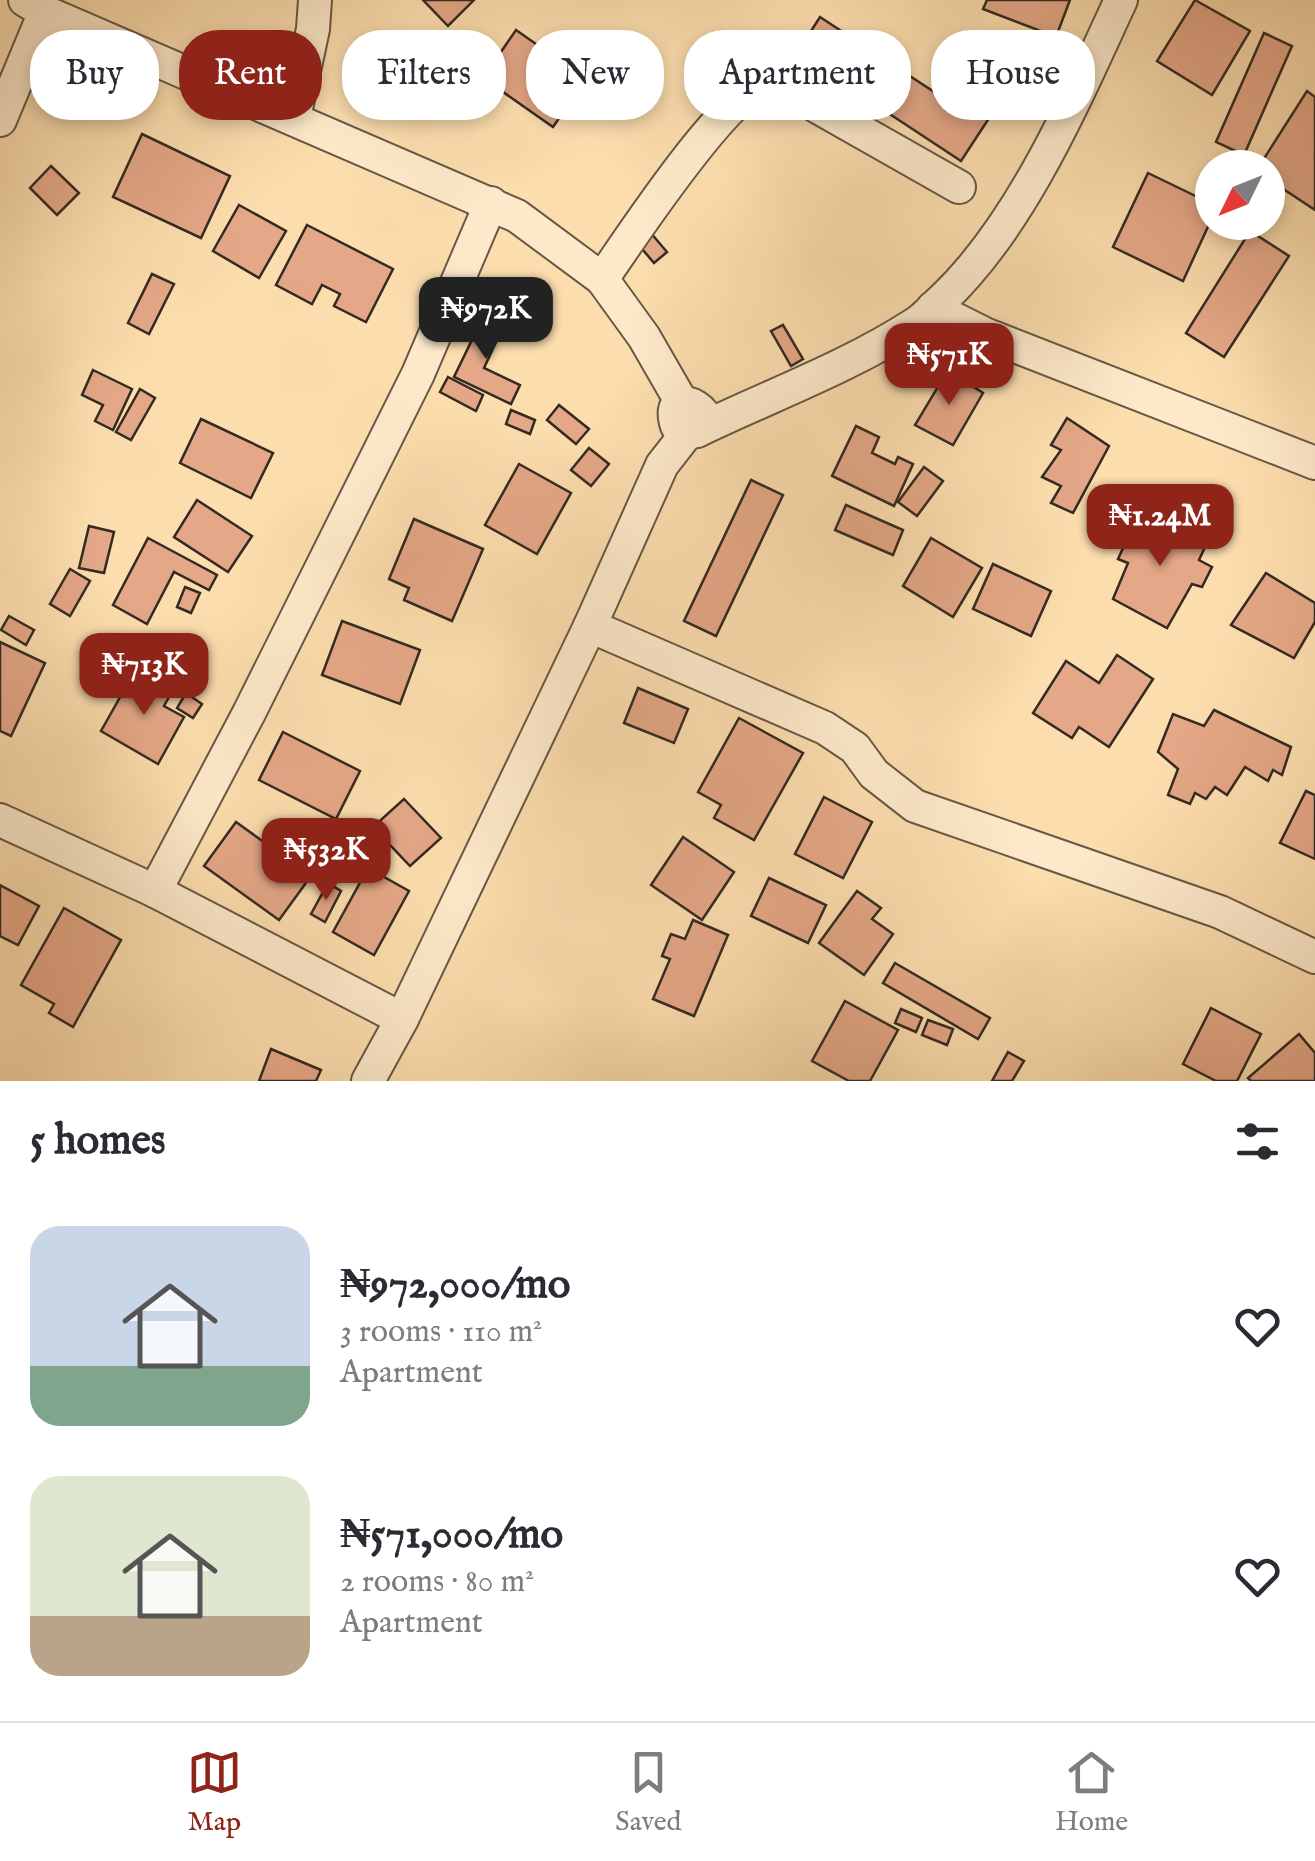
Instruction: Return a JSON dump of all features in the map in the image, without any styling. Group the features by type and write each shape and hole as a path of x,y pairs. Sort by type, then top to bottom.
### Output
{"street":[{"path":"313,30 316,0"},
{"path":"368,1081 402,1019 590,626 662,466 689,420 758,402 857,357 918,322 969,274 1006,221 1068,113 1121,0"},
{"path":"0,120 35,6 179,68"},
{"path":"602,279 725,115 741,99 766,85 782,86 959,188"},
{"path":"299,120 518,216 602,279 644,337 689,420"},
{"path":"155,891 249,713 418,374 491,203"},
{"path":"933,308 986,335 1315,463"},
{"path":"590,626 825,728 855,748 874,774 915,806 1220,912 1315,957"},
{"path":"0,820 155,891 402,1019"}],"building":[{"path":"423,0 474,0 448,26"},
{"path":"987,0 1070,0 1059,30 1038,30 983,9"},
{"path":"1195,0 1250,31 1212,95 1157,61"},
{"path":"820,17 840,30 812,30"},
{"path":"516,30 526,37 526,108 506,94 506,45"},
{"path":"1264,33 1292,46 1246,150 1233,150 1216,142"},
{"path":"911,77 931,90 931,120 988,120 961,161 899,120 911,120"},
{"path":"1307,91 1315,97 1315,210 1285,190 1285,150 1269,150"},
{"path":"142,134 230,176 201,238 113,197"},
{"path":"51,166 79,193 57,215 30,188"},
{"path":"1148,173 1195,196 1195,240 1202,240 1183,281 1113,247"},
{"path":"239,205 286,231 259,278 213,251"},
{"path":"307,225 393,269 366,322 334,306 340,294 322,285 312,304 276,285"},
{"path":"650,232 667,252 654,263 637,243"},
{"path":"1244,240 1264,240 1289,256 1224,357 1186,333"},
{"path":"152,274 174,284 149,334 128,323"},
{"path":"485,313 505,323 484,368 520,385 511,404 454,377"},
{"path":"783,325 803,359 791,366 771,331"},
{"path":"93,370 132,389 113,430 95,421 103,405 82,395"},
{"path":"948,370 983,393 953,445 915,425"},
{"path":"448,377 483,395 476,411 440,392"},
{"path":"140,389 155,398 131,440 116,432"},
{"path":"559,405 589,429 576,444 547,420"},
{"path":"511,410 535,420 530,434 506,424"},
{"path":"1067,418 1109,446 1073,513 1051,503 1061,486 1042,477 1061,450 1051,445"},
{"path":"201,419 273,453 251,498 180,463"},
{"path":"856,426 879,437 872,453 895,464 898,457 913,464 894,506 832,476"},
{"path":"589,448 609,464 591,486 571,470"},
{"path":"519,464 571,493 537,554 485,525"},
{"path":"924,467 943,481 917,516 898,502"},
{"path":"751,480 783,495 716,636 684,621"},
{"path":"197,500 252,536 228,572 174,537"},
{"path":"846,505 903,530 893,555 835,530"},
{"path":"1139,513 1175,532 1181,519 1202,531 1193,544 1205,547 1199,560 1212,567 1202,587 1192,584 1167,628 1113,599 1128,563 1118,559"},
{"path":"414,519 483,549 452,621 404,600 409,588 389,579"},
{"path":"89,526 114,532 104,573 79,568"},
{"path":"148,538 217,575 209,590 174,572 147,624 113,605"},
{"path":"931,538 982,568 953,617 903,586"},
{"path":"993,564 1051,591 1031,636 973,609"},
{"path":"70,569 90,581 70,616 50,604"},
{"path":"1266,573 1315,603 1315,622 1294,658 1231,625"},
{"path":"185,587 200,593 191,613 177,607"},
{"path":"9,616 34,630 26,645 1,630"},
{"path":"342,621 420,650 400,704 322,675"},
{"path":"0,642 45,663 11,736 0,731"},
{"path":"1117,655 1153,679 1109,747 1079,727 1072,738 1033,713 1066,661 1099,683"},
{"path":"136,669 173,690 164,706 184,717 158,764 101,731"},
{"path":"638,688 688,709 674,743 624,723"},
{"path":"186,693 202,704 193,718 177,708"},
{"path":"1214,710 1291,747 1282,775 1273,770 1268,781 1245,767 1227,795 1215,787 1206,799 1195,793 1190,804 1168,795 1178,769 1158,752 1173,714 1204,726"},
{"path":"739,718 803,753 754,840 714,818 721,805 698,792"},
{"path":"283,732 360,771 336,819 259,780"},
{"path":"1306,791 1315,795 1315,859 1280,843"},
{"path":"824,797 872,822 843,878 795,854"},
{"path":"404,799 441,838 410,866 373,827"},
{"path":"236,822 311,876 279,920 204,866"},
{"path":"683,837 734,872 702,920 651,885"},
{"path":"368,868 409,891 374,955 333,932"},
{"path":"769,878 826,905 808,943 751,916"},
{"path":"328,883 341,891 325,922 311,914"},
{"path":"0,885 39,906 18,945 0,936"},
{"path":"857,891 881,908 872,919 893,934 864,975 819,943"},
{"path":"64,908 121,940 73,1027 49,1013 54,1004 21,985"},
{"path":"693,920 728,935 694,1016 653,999 670,959 662,956 671,934 685,939"},
{"path":"895,963 990,1018 978,1039 883,983"},
{"path":"845,1001 898,1030 870,1081 849,1081 812,1061"},
{"path":"1211,1008 1261,1034 1237,1081 1216,1081 1183,1064"},
{"path":"901,1009 922,1018 916,1032 895,1023"},
{"path":"928,1020 953,1029 947,1045 922,1035"},
{"path":"1299,1034 1315,1053 1315,1081 1248,1078"},
{"path":"271,1049 321,1070 316,1081 259,1081"},
{"path":"1008,1052 1024,1061 1012,1081 992,1081"}]}
